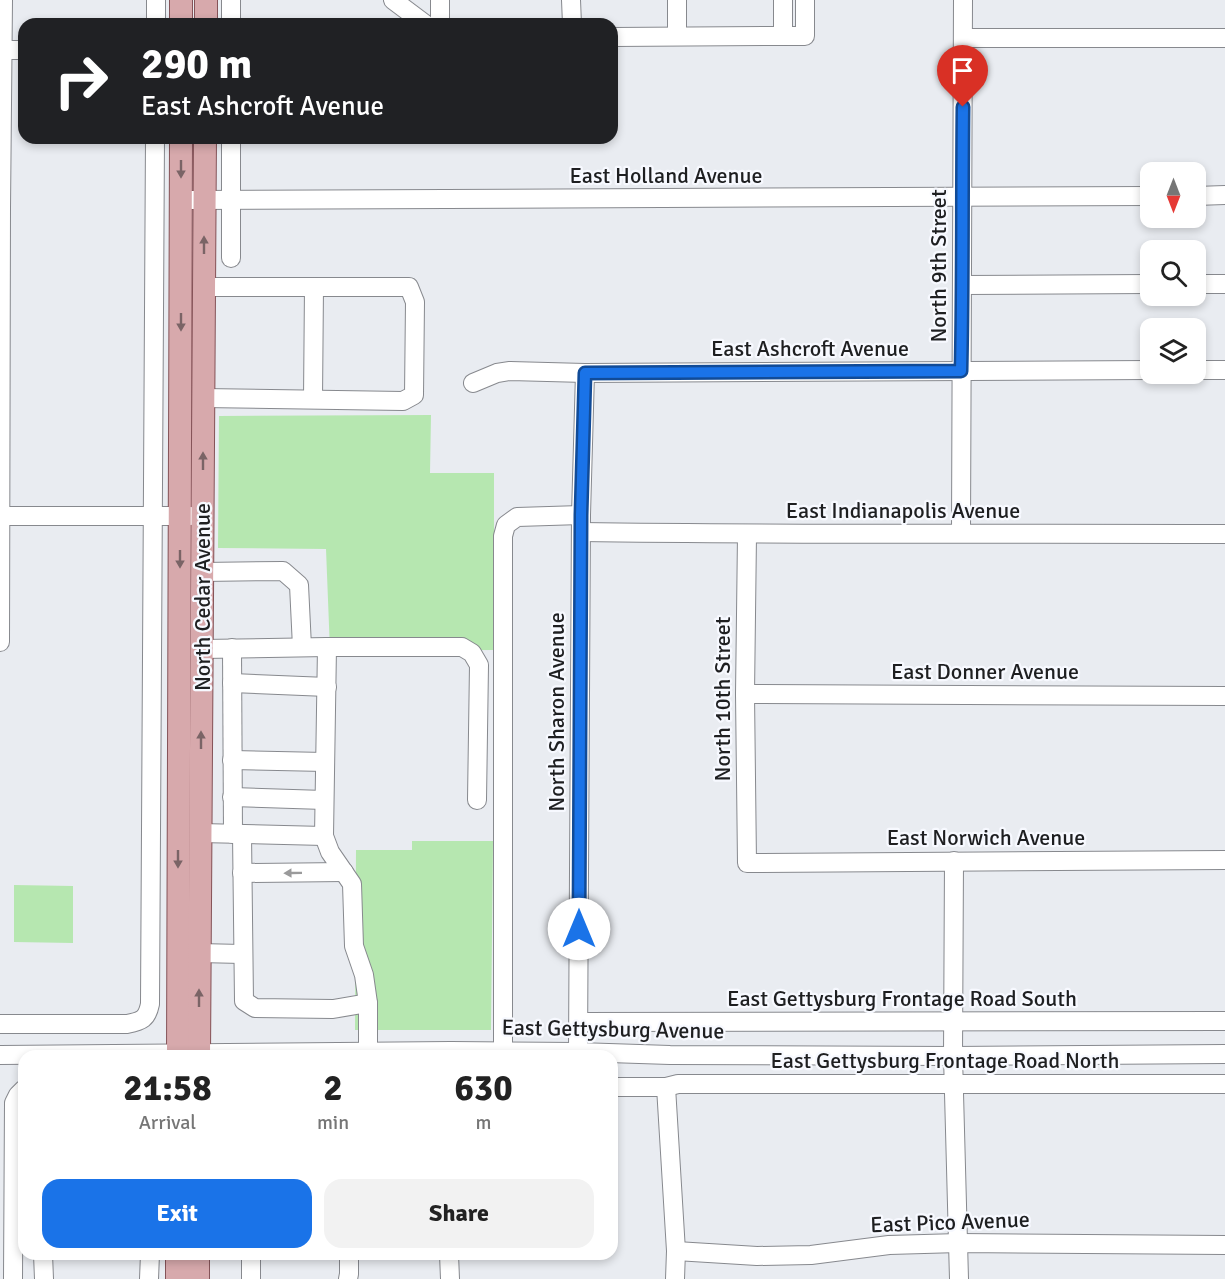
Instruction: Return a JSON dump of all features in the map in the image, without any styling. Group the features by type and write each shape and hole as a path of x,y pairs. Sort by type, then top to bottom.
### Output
{"main road":[{"path":"182,0 182,18"},
{"path":"206,0 206,18"},
{"name":"North Cedar Avenue","path":"181,144 191,516 202,572 199,953 189,1050"},
{"name":"North Cedar Avenue","path":"188,1050 179,758 191,516 203,398 205,144"},
{"path":"179,758 185,773 188,822 191,829 200,834"},
{"path":"177,1260 177,1279"},
{"path":"198,1260 198,1279"}],"street":[{"path":"0,642 0,208 3,0"},
{"path":"156,0 156,18"},
{"path":"231,0 231,18"},
{"path":"393,0 418,18"},
{"path":"440,0 440,18"},
{"path":"571,0 572,18"},
{"path":"677,0 677,36"},
{"path":"783,0 783,36"},
{"path":"618,37 805,36 805,0"},
{"name":"North 9th Street","path":"962,533 963,0"},
{"path":"963,38 1225,38"},
{"path":"1,50 18,50"},
{"path":"0,1024 128,1024 140,1022 148,1015 150,1004 155,144"},
{"path":"231,144 231,258"},
{"path":"1206,196 1225,195"},
{"name":"East Holland Avenue","path":"181,200 1140,196"},
{"path":"963,285 1140,284"},
{"path":"1206,284 1225,284"},
{"path":"203,398 403,400 414,395 415,302 409,287 204,287"},
{"path":"313,399 314,287"},
{"name":"East Ashcroft Avenue","path":"472,383 497,373 510,371 585,373 1140,370"},
{"path":"1206,370 1225,370"},
{"name":"North Sharon Avenue","path":"578,1050 581,523 585,373"},
{"path":"0,516 191,516"},
{"name":"East Indianapolis Avenue","path":"503,1050 503,536 506,525 517,517 747,535 1225,534"},
{"name":"North 10th Street","path":"747,535 745,694 747,863"},
{"path":"202,572 283,571 299,585 302,647"},
{"path":"327,646 324,836 330,852 352,884 354,946 364,975 368,1003 368,1050"},
{"path":"201,649 327,646 462,647 472,653 479,665 477,800"},
{"path":"232,648 232,797 242,873 244,1001 255,1008 333,1009 368,1003"},
{"path":"232,683 327,687"},
{"name":"East Donner Avenue","path":"745,694 1225,696"},
{"path":"232,760 325,762"},
{"path":"232,797 324,800"},
{"path":"200,834 324,836"},
{"name":"East Norwich Avenue","path":"747,863 1225,860"},
{"path":"954,861 953,1056 959,1279"},
{"path":"242,873 344,872"},
{"path":"199,953 242,954"},
{"name":"East Gettysburg Frontage Road South","path":"579,1022 1225,1021"},
{"name":"East Gettysburg Avenue","path":"618,1053 953,1056 1225,1054"},
{"name":"East Gettysburg Avenue","path":"0,1055 18,1056"},
{"name":"East Gettysburg Frontage Road North","path":"618,1087 666,1087 678,1084 1225,1084"},
{"path":"666,1087 676,1251 675,1279"},
{"path":"13,1279 14,1103 18,1095"},
{"name":"East Pico Avenue","path":"676,1251 757,1256 811,1255 889,1245 959,1243 1225,1245"},
{"path":"44,1260 44,1279"},
{"path":"149,1279 150,1260"},
{"path":"251,1260 251,1279"},
{"path":"348,1279 349,1260"},
{"path":"449,1260 450,1279"}],"green space":[{"path":"431,415 430,473 494,473 494,650 330,651 326,549 218,548 219,416"},
{"path":"412,841 493,841 491,1030 355,1030 356,850 412,850"},
{"path":"14,885 73,886 73,943 14,942"}],"route":[{"path":"579,929 581,515 585,373 961,371 963,107"}]}
